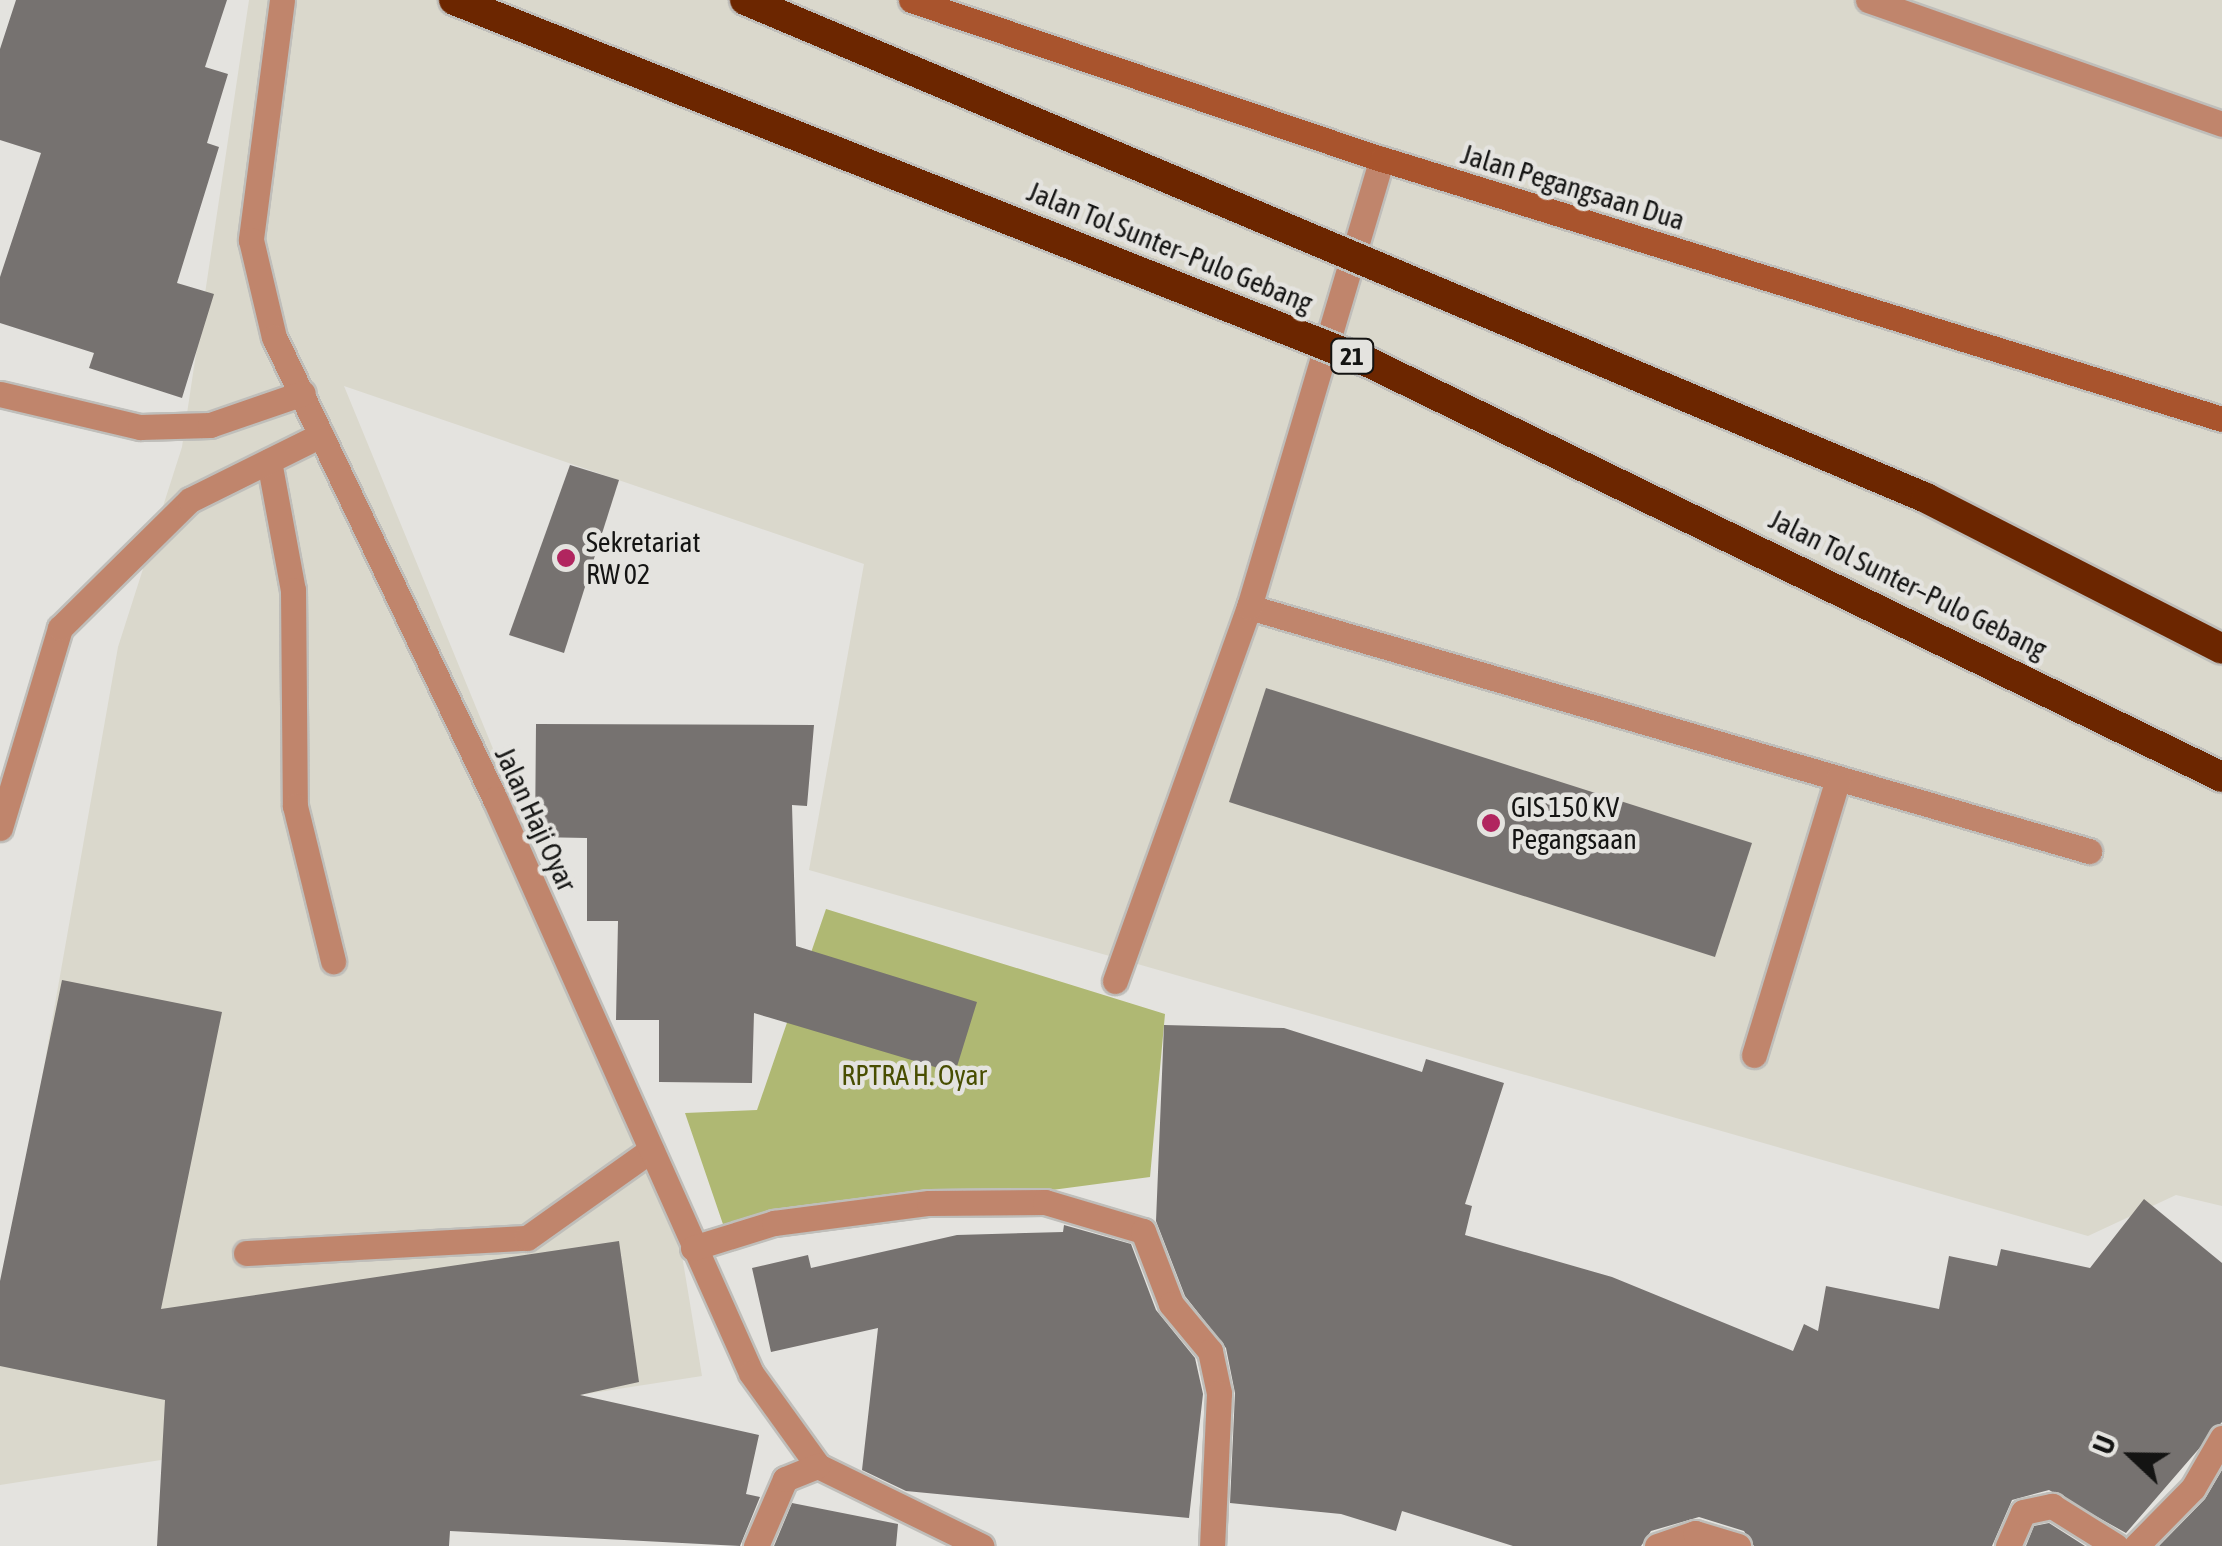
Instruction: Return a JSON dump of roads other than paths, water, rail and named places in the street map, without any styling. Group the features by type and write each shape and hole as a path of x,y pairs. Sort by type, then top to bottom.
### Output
{"highway":[{"name":"Jalan Tol Sunter–Pulo Gebang","path":"454,0 1370,363 2222,777"},
{"path":"745,0 1926,498 2222,650"}],"main road":[{"name":"Jalan Pegangsaan Dua","path":"911,0 1382,159 2222,419"}],"street":[{"name":"Jalan Haji Oyar","path":"282,0 251,240 263,306 321,435 750,1372 818,1466 935,1539 981,1546"},
{"path":"1868,0 1929,9 2222,124"},
{"path":"1115,981 1249,608 1382,159"},
{"path":"0,394 140,428 210,425 303,393"},
{"path":"0,828 60,628 190,500 321,435"},
{"path":"269,461 293,590 295,806 332,961"},
{"path":"1249,608 2088,851"},
{"path":"1754,1055 1838,778"},
{"path":"246,1253 527,1238 651,1150"},
{"path":"693,1248 774,1223 929,1203 1045,1202 1143,1230 1171,1304 1210,1351 1220,1393 1212,1546"},
{"path":"2136,1546 2194,1488 2222,1438"},
{"path":"756,1546 755,1530 785,1479 818,1466"},
{"path":"2008,1546 2023,1512 2052,1506 2116,1546"},
{"path":"1657,1546 1695,1533 1738,1546"}],"place":[{"name":"Sekretariat RW 02","path":"566,558"},
{"name":"GIS 150 KV Pegangsaan","path":"1491,823"}],"park label":[{"name":"RPTRA H. Oyar","path":"914,1075"}]}
